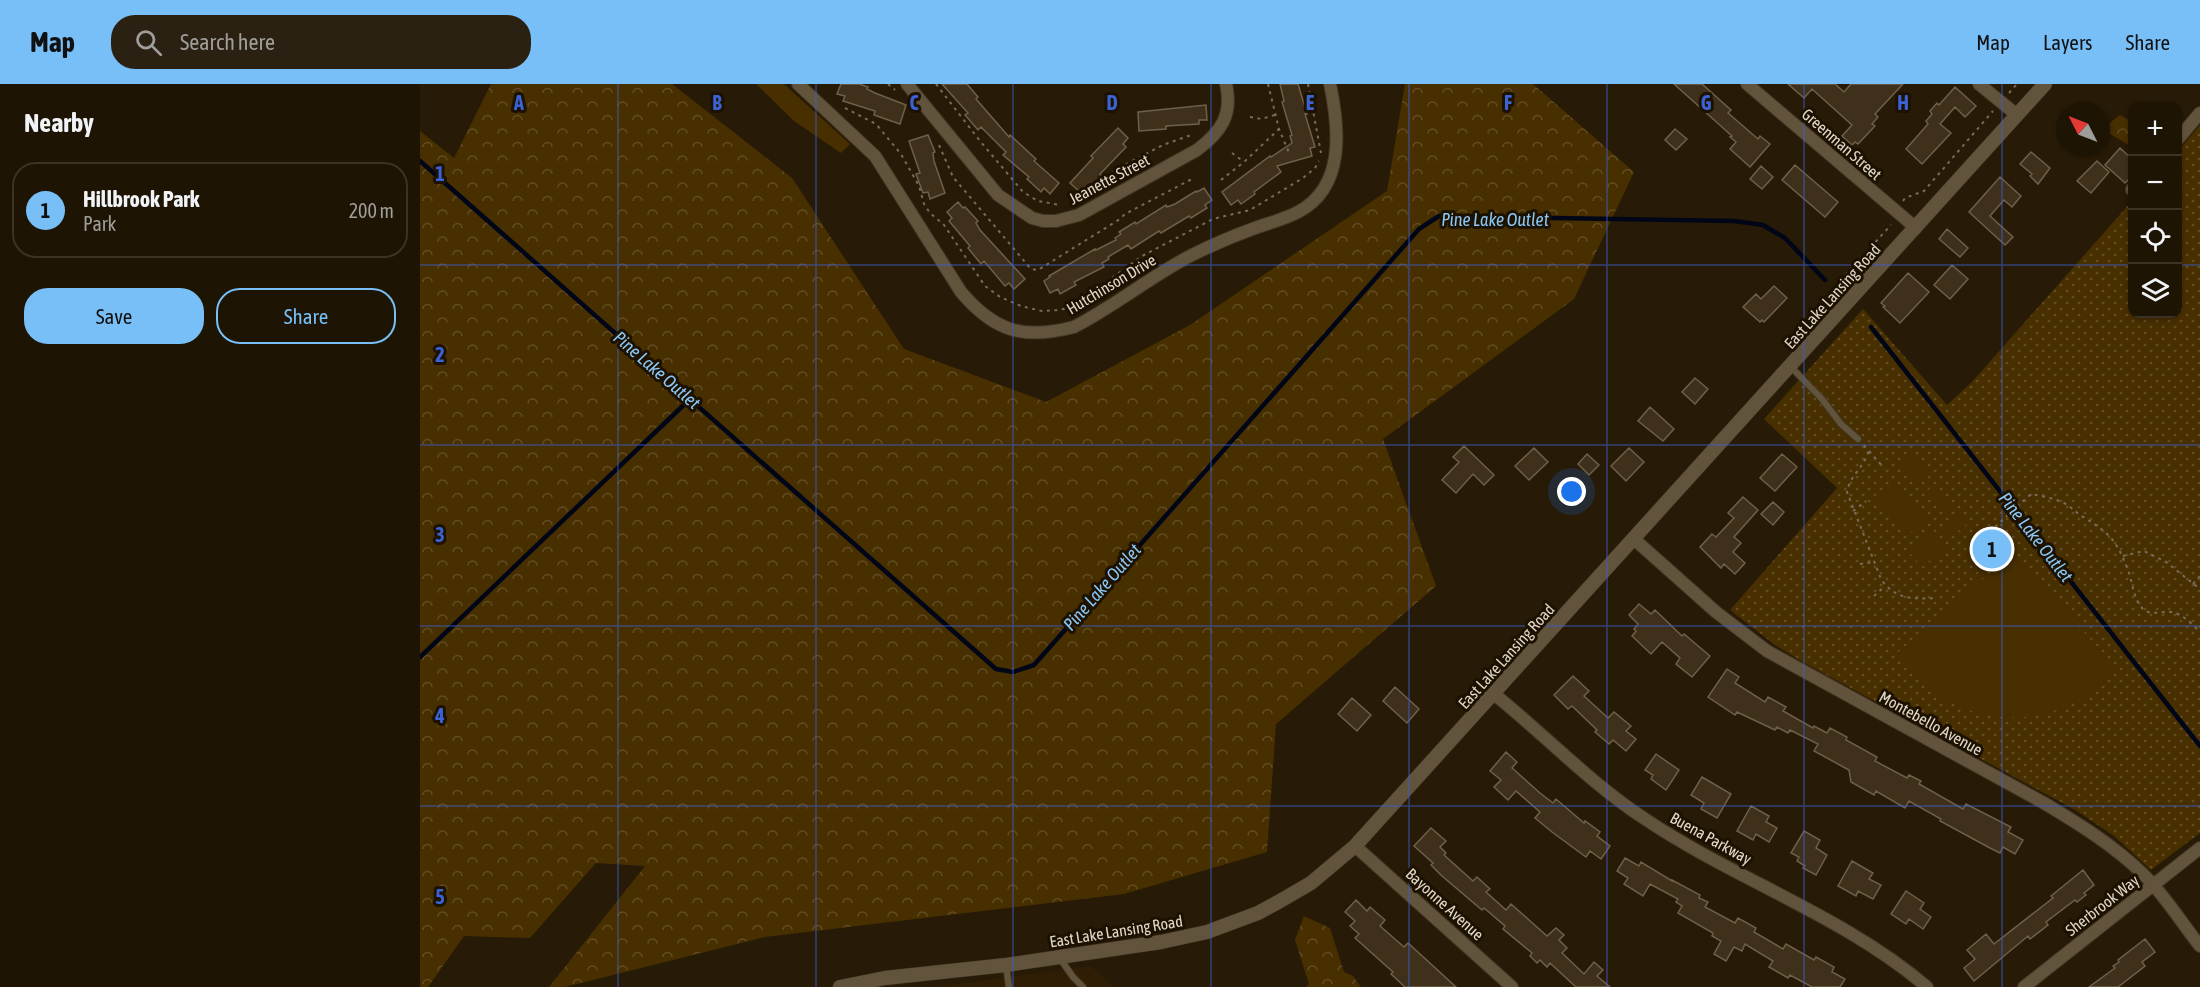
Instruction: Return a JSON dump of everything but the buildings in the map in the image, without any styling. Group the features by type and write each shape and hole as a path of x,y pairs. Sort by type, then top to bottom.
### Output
{"street":[{"name":"Hutchinson Drive","path":"798,84 875,156 961,292 973,305 988,319 1001,326 1034,334 1054,333 1074,327 1182,260 1223,239 1298,212 1312,201 1328,178 1336,153 1337,126 1330,84"},
{"name":"Jeanette Street","path":"907,84 998,195 1032,218 1043,221 1056,221 1079,214 1197,150 1211,140 1227,114 1229,99 1226,84"},
{"name":"Greenman Street","path":"1747,84 1916,228"},
{"path":"1979,84 2018,115"},
{"name":"East Lake Lansing Road","path":"840,987 886,983 1161,942 1207,932 1258,913 1311,883 1355,846 2045,84"},
{"path":"2182,134 2200,113"},
{"name":"Montebello Avenue","path":"1634,539 1716,612 1767,651 2078,823 2112,847 2154,886 2200,946"},
{"name":"Buena Parkway","path":"1494,694 1610,794 1645,819 1687,845 1885,954 1927,987"},
{"name":"Bayonne Avenue","path":"1355,846 1512,987"},
{"name":"Sherbrook Way","path":"2024,987 2200,848"}],"lane":[{"path":"1790,366 1822,399 1841,424 1858,439"},
{"path":"1059,956 1083,987"},
{"path":"1006,964 1009,987"}],"path":[{"path":"936,84 1023,192 1038,201 1056,206 1064,205"},
{"path":"1268,84 1279,129 1290,155"},
{"path":"1845,275 1892,224 1905,198 1924,191 2017,84"},
{"path":"1250,117 1261,119 1275,115"},
{"path":"1221,180 1279,129"},
{"path":"1101,188 1108,182 1115,170 1163,145 1197,133"},
{"path":"1232,153 1244,162"},
{"path":"1858,439 1884,468"},
{"path":"1867,449 1866,458 1848,487 1849,500 1885,586 1905,598 1936,598"},
{"path":"1984,537 2031,494 2062,502 2084,518 2099,525 2110,536 2129,572 2137,601 2144,611 2155,614 2171,612 2186,618 2200,632"},
{"path":"1853,511 1866,501"},
{"path":"2122,557 2144,551 2166,562 2200,589"},
{"path":"1860,564 1874,562"},
{"path":"2193,584 2200,576"},
{"path":"1874,596 1885,586"}],"shaded area":[{"path":"1091,966 1114,987 935,987"}],"green space":[{"path":"491,84 672,84 792,178 904,349 1046,402 1190,325 1387,191 1405,84 1533,84 1634,172 1574,299 1383,439 1436,586 1276,724 1267,852 1124,894 765,937 565,987 549,987 645,866 596,863 530,938 464,936 428,987 420,987 420,131 454,158"},
{"path":"756,84 784,84 850,144 841,153 794,121"},
{"path":"2120,115 2128,120 2128,145 2110,134 2110,123"},
{"path":"2200,125 2200,833 2151,870 2114,836 2077,811 1801,661 1775,645 1730,610 1837,488 1764,419 1863,309 1947,405 1972,382 2128,206 2128,318 2182,318 2182,146"},
{"path":"1910,454 1929,476 1919,485 1900,463"},
{"path":"1893,481 1926,519 1908,534 1875,496"},
{"path":"1935,484 1954,507 1945,515 1925,493"},
{"path":"1961,512 1970,521 1948,540 1940,530"},
{"path":"1933,530 1947,546 1922,567 1908,551"},
{"path":"2006,559 2020,561 2118,670 2091,693 2063,708 2033,716 2003,717 1973,711 1945,699 1919,680 1896,654"},
{"path":"1304,916 1330,928 1344,972 1353,976 1361,987 1306,987 1309,984 1295,940"}],"waterway":[{"name":"Pine Lake Outlet","path":"420,161 996,669 1013,672 1034,665 1419,229 1439,216 1734,221 1763,225 1785,238 1825,280"},
{"name":"Pine Lake Outlet","path":"1871,327 2200,746"},
{"path":"420,657 690,399"}],"place":[{"name":"Hillbrook Park","path":"1992,549"}]}
